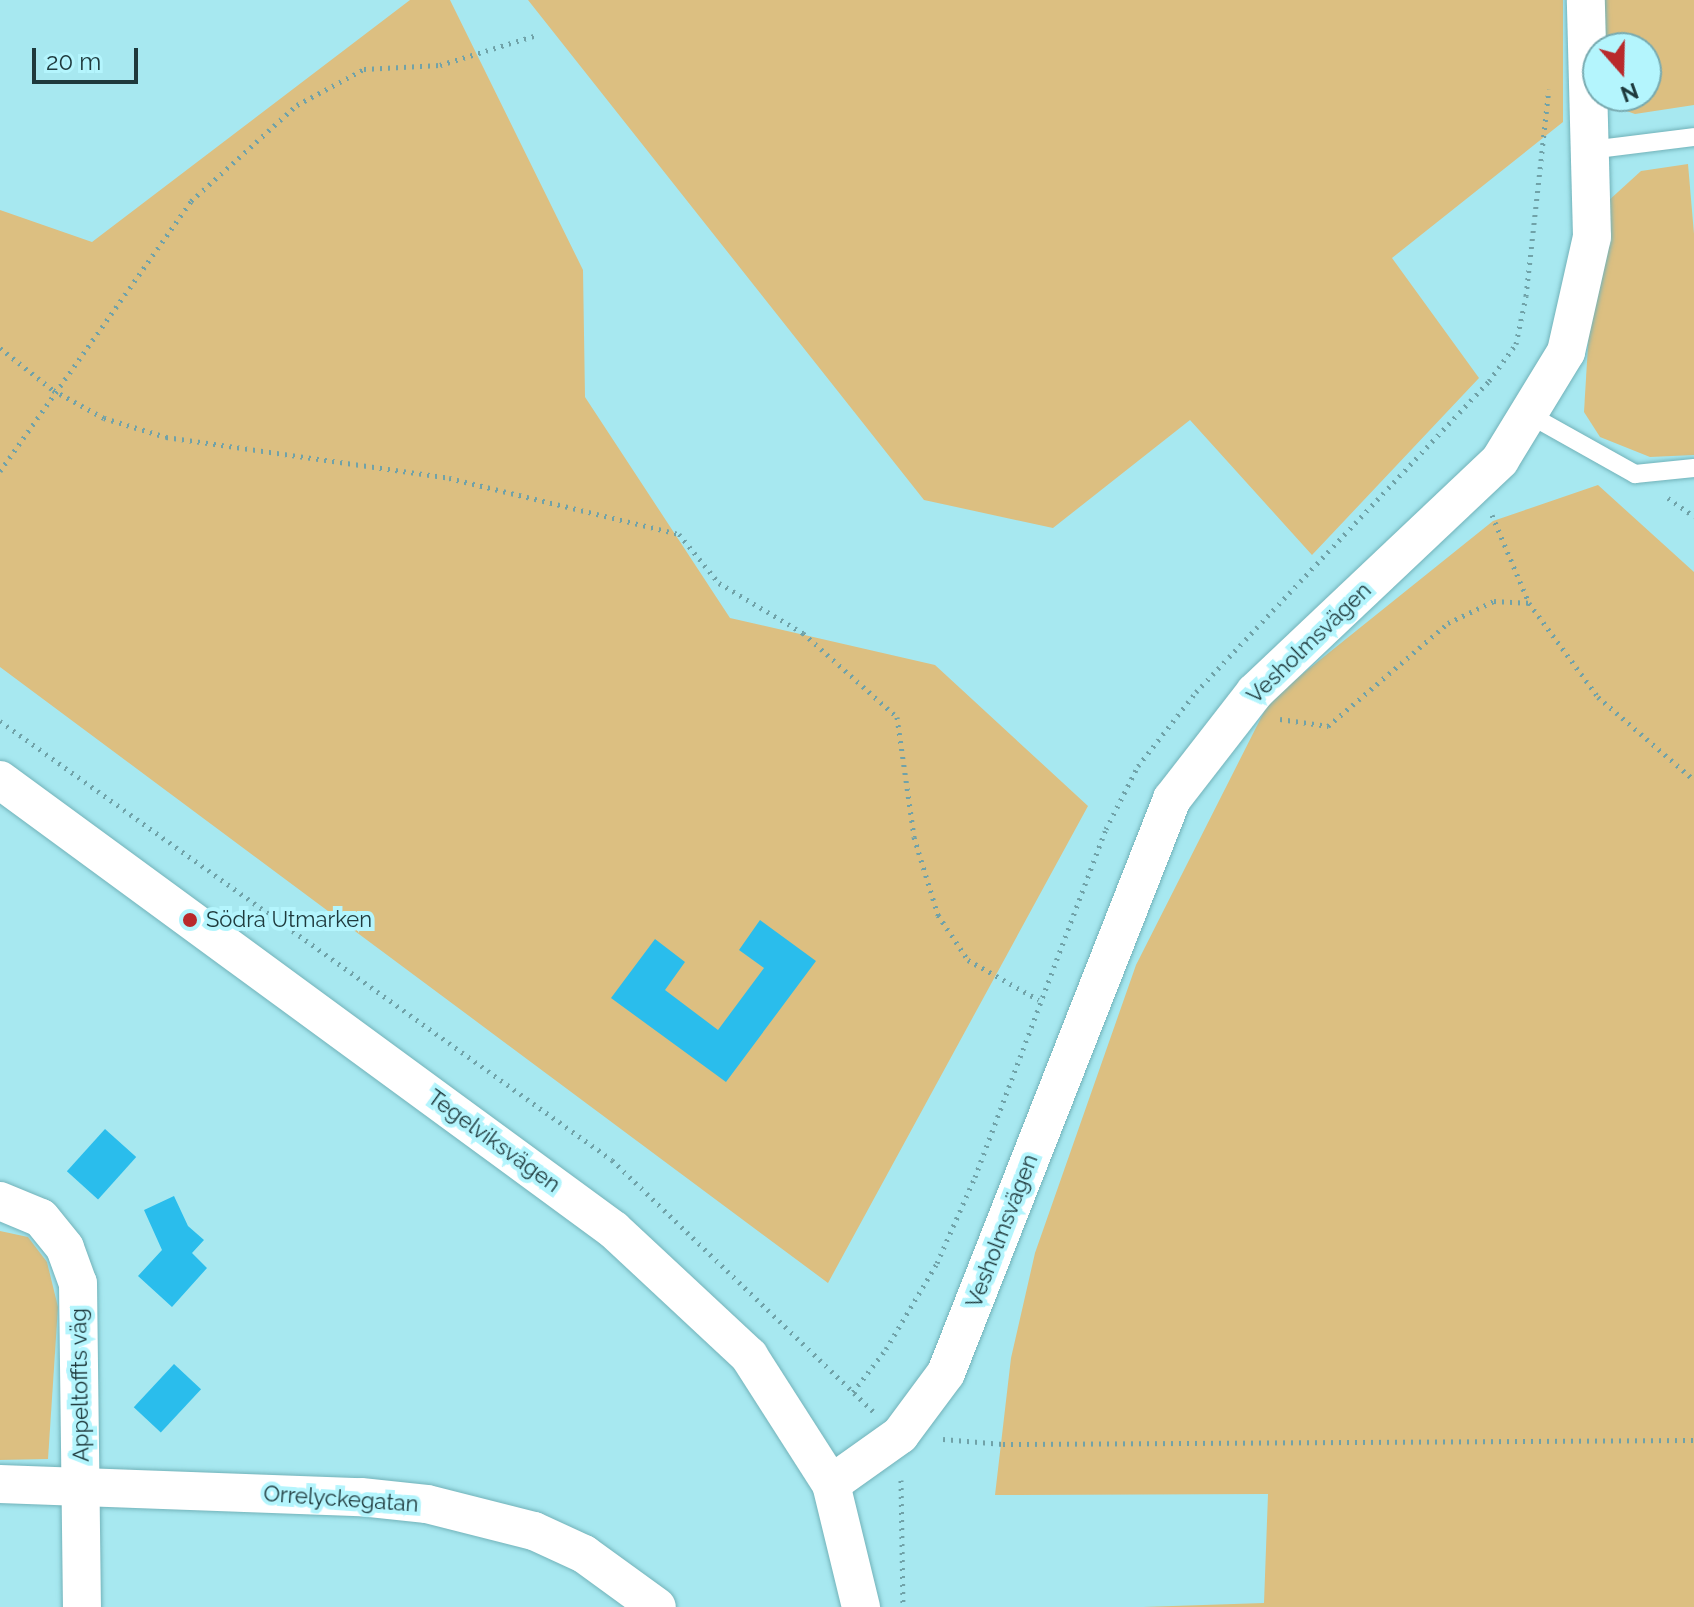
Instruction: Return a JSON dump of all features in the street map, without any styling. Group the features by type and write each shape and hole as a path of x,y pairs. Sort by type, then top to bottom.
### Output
{"street":[{"name":"Vesholmsvägen","path":"831,1484 900,1435 946,1373 1172,799 1238,713 1500,460 1566,352 1592,237 1586,0"},
{"name":"Tegelviksvägen","path":"0,780 614,1230 749,1356 831,1484 861,1607"},
{"name":"Appeltoffts väg","path":"0,1201 41,1218 65,1248 78,1283 82,1607"},
{"name":"Orrelyckegatan","path":"0,1484 82,1484 361,1497 456,1510 534,1531 584,1554 657,1607"}],"lane":[{"path":"1590,150 1694,137"},
{"path":"1528,414 1635,474 1694,468"}],"path":[{"path":"0,471 53,390 150,266 191,201 297,105 364,69 440,65 537,35"},
{"path":"853,1392 886,1349 937,1263 975,1177 1039,1000 1106,829 1138,766 1196,692 1489,381 1516,344 1526,296 1549,86"},
{"path":"0,348 53,390 104,418 166,437 449,478 679,534 719,583 803,633 897,717 914,837 938,915 968,960 1039,1000"},
{"path":"1478,481 1529,603 1598,697 1694,780"},
{"path":"1196,692 1238,713 1328,726 1448,623 1494,601 1529,603"},
{"path":"0,721 612,1160 900,1435 1003,1444 1694,1440"},
{"path":"900,1435 903,1607"}],"shaded area":[{"path":"410,0 450,0 583,270 585,397 730,618 935,665 1088,806 828,1283 0,667 0,210 92,242"},
{"path":"528,0 1563,0 1563,122 1392,258 1479,378 1312,555 1190,420 1053,528 924,500"},
{"path":"1601,0 1694,0 1694,105 1662,110 1662,32 1601,32"},
{"path":"1688,164 1694,234 1694,455 1650,457 1600,437 1584,412 1596,212 1641,171"},
{"path":"1598,485 1694,572 1694,1607 1143,1607 1264,1603 1268,1494 995,1495 1011,1358 1035,1253 1136,965 1270,700 1493,521"},
{"path":"0,1231 28,1237 47,1262 58,1307 48,1459 0,1460"}],"building":[{"path":"760,920 816,961 726,1082 611,998 655,939 685,962 665,990 718,1030 764,968 739,950"},
{"path":"105,1129 136,1157 98,1199 67,1171"},
{"path":"174,1196 188,1226 204,1240 192,1253 207,1268 172,1307 138,1276 162,1250 144,1210"},
{"path":"174,1364 201,1389 161,1432 134,1407"}],"place":[{"name":"Södra Utmarken","path":"190,920"}]}
